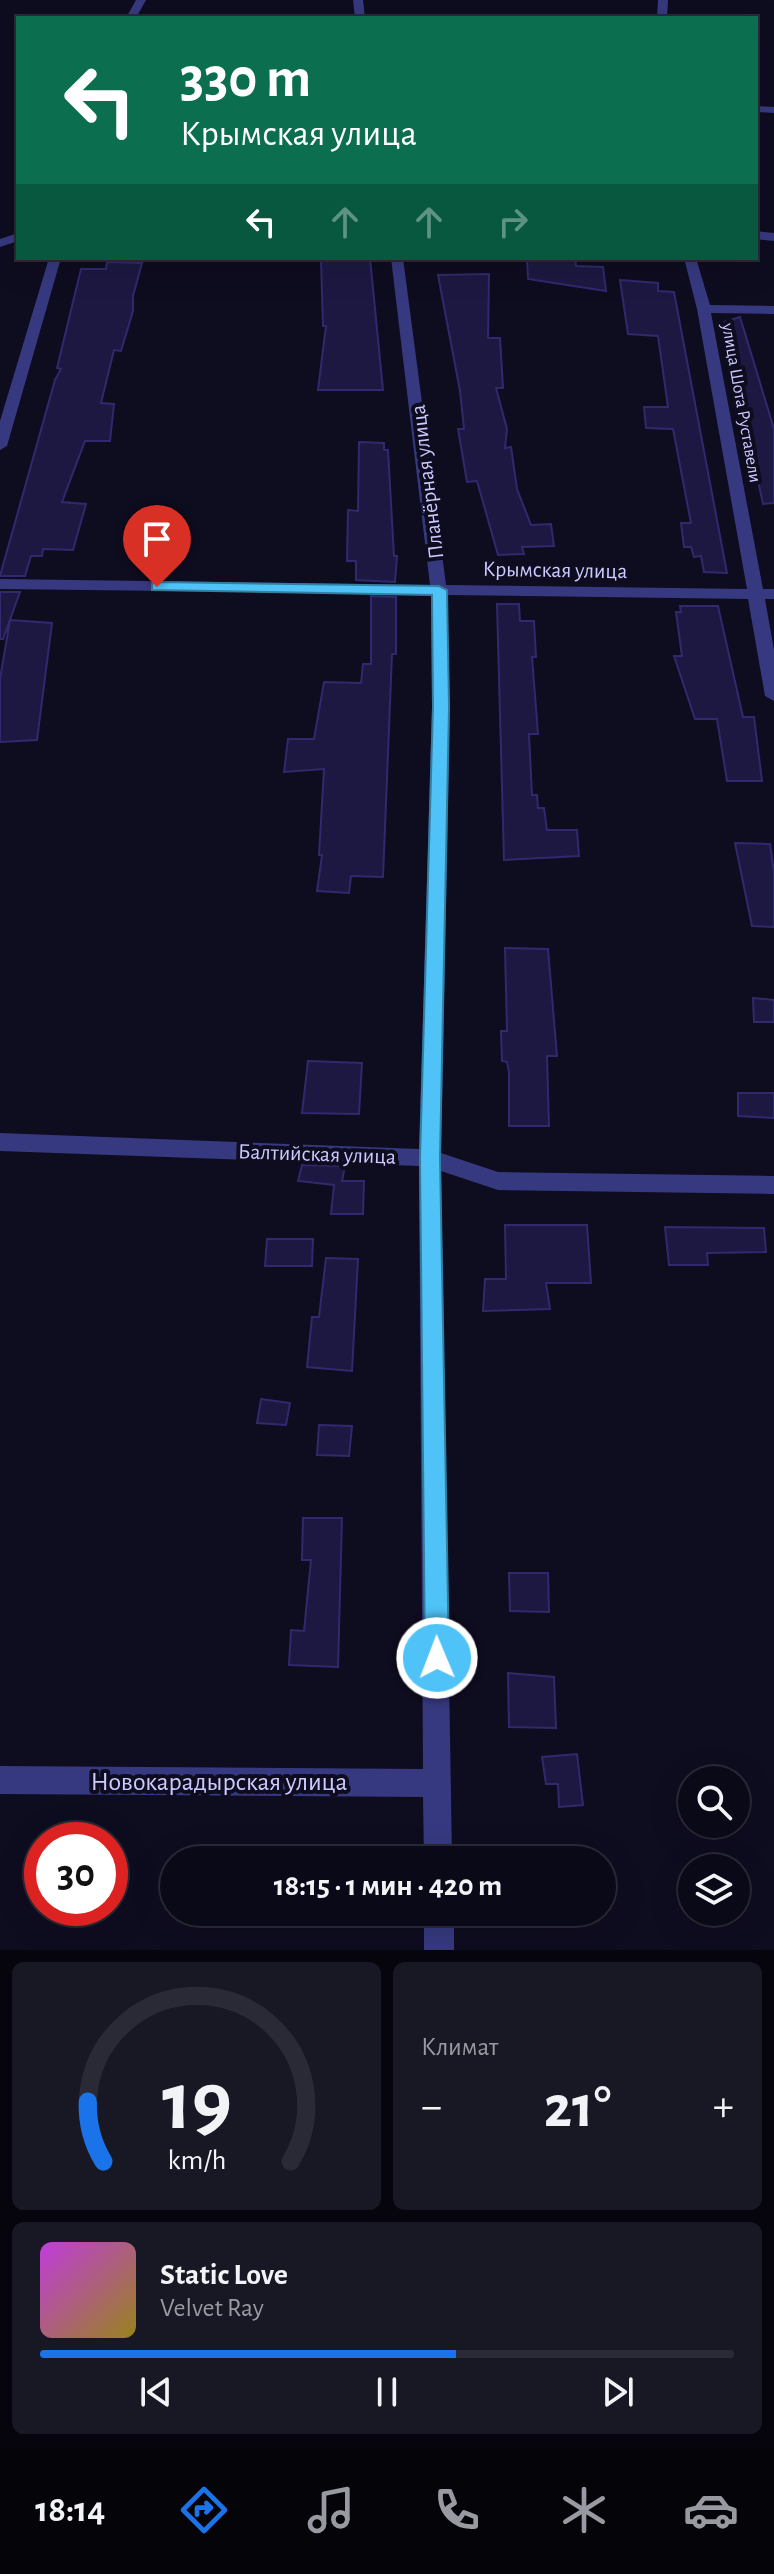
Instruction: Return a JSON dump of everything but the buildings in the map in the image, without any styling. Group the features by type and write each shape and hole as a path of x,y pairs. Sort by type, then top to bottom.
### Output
{"street":[{"path":"0,446 54,260"},
{"name":"Планёрная улица","path":"397,260 439,590 441,707 430,1158 438,1846"},
{"name":"улица Шота Руставели","path":"691,260 704,309 774,696"},
{"path":"704,309 774,310"},
{"name":"Крымская улица","path":"0,584 774,594"},
{"name":"Балтийская улица","path":"0,1142 430,1158 498,1181 774,1185"},
{"name":"Новокарадырская улица","path":"0,1780 438,1783"},
{"path":"439,1926 439,1950"}],"route":[{"path":"157,587 439,590 441,707 430,1158 437,1658"}]}
